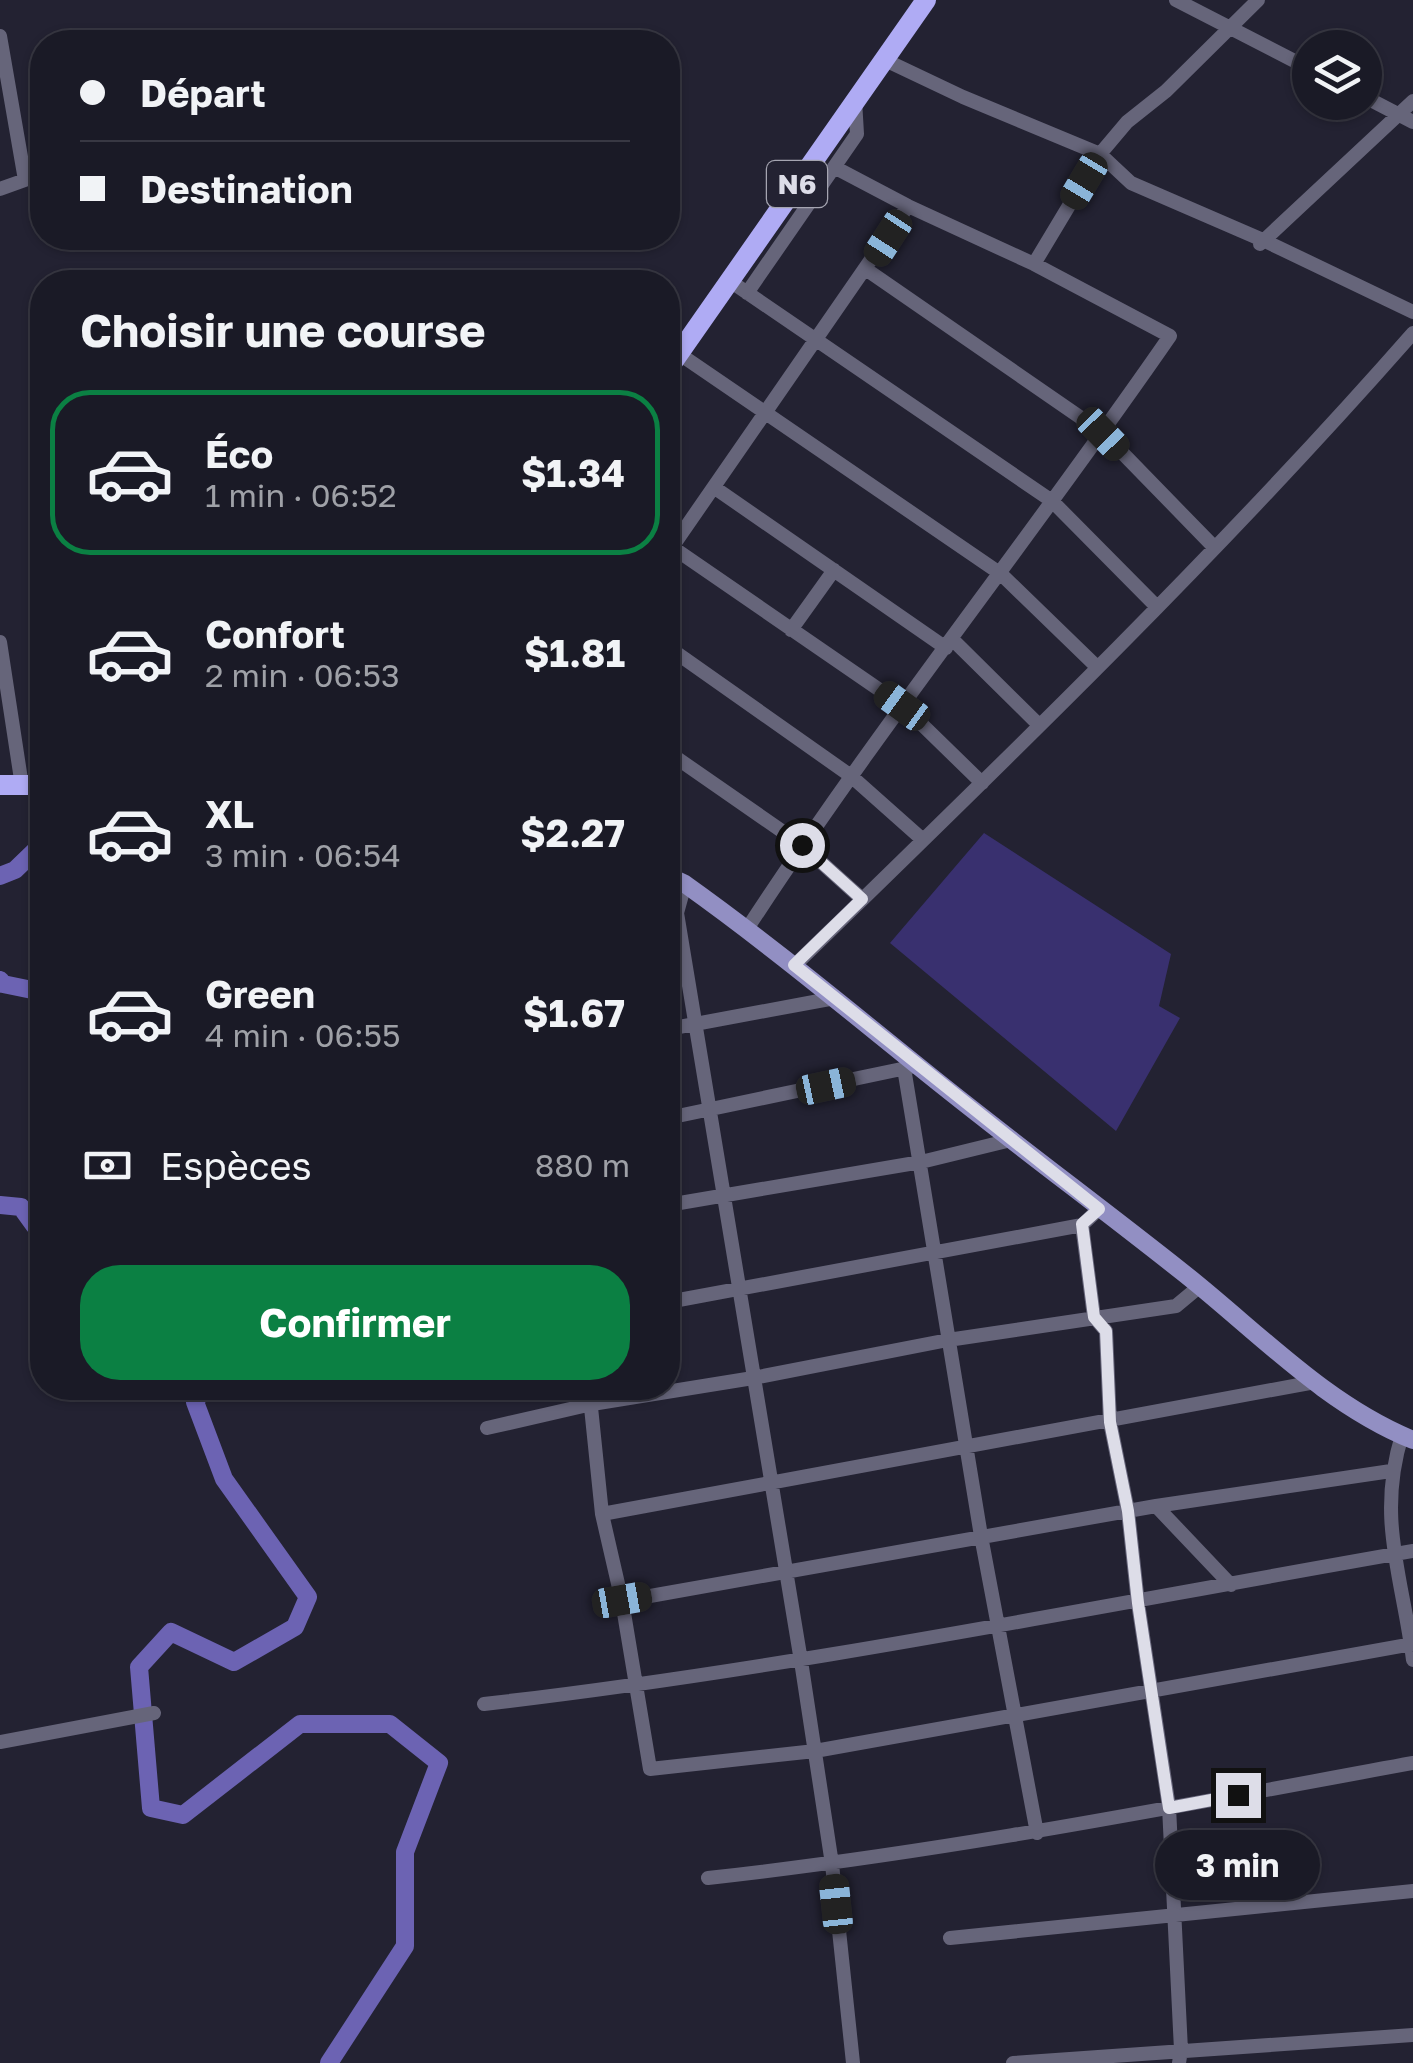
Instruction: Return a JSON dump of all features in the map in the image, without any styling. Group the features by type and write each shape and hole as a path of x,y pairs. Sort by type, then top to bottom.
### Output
{"highway":[{"name":"N6","path":"680,351 926,0"},
{"path":"0,785 30,785"}],"main road":[{"path":"680,883 748,928 835,998 910,1067 1200,1286 1315,1382 1407,1437"}],"street":[{"path":"1176,0 1292,60"},
{"path":"1034,264 1100,154 1127,122 1166,92 1258,0"},
{"path":"0,36 25,180 0,189"},
{"path":"885,60 1100,154 1131,182 1413,312"},
{"path":"748,293 858,134 855,100"},
{"path":"1260,244 1407,119 1413,101"},
{"path":"1382,106 1407,119"},
{"path":"748,928 850,776 1103,434 1170,336 1034,264 834,168"},
{"path":"680,536 908,206"},
{"path":"867,270 1103,434 1214,546"},
{"path":"730,280 1052,501 1156,606"},
{"path":"794,965 1040,725 1348,406 1413,333"},
{"path":"680,365 765,414 1001,574 1097,666"},
{"path":"715,488 949,644 1040,725"},
{"path":"680,557 902,706 982,783"},
{"path":"791,630 834,570"},
{"path":"0,642 30,776"},
{"path":"680,656 850,776 923,840"},
{"path":"680,760 802,845 862,899"},
{"path":"680,962 696,1024 801,1661 832,1864 853,2063"},
{"path":"680,1027 835,998"},
{"path":"680,1116 910,1067 921,1162 980,1536 1037,1833"},
{"path":"680,1203 921,1162 1011,1140"},
{"path":"680,1300 1082,1224 1099,1209"},
{"path":"1082,1224 1094,1317 1106,1331 1110,1422 1128,1511 1169,1808 1180,2057"},
{"path":"680,1390 948,1340 1176,1306 1200,1286"},
{"path":"602,1514 1315,1382"},
{"path":"591,1400 602,1514 622,1600 650,1769 815,1751 1412,1650 1394,1555 1391,1470 1407,1437"},
{"path":"486,1428 617,1400"},
{"path":"622,1600 1156,1506 1391,1470"},
{"path":"1156,1506 1231,1586"},
{"path":"484,1704 635,1687 801,1661 1413,1552"},
{"path":"0,1742 154,1713"},
{"path":"708,1878 1037,1833 1413,1763"},
{"path":"950,1938 1413,1891"},
{"path":"1013,2063 1180,2057 1413,2035"}],"shaded area":[{"path":"984,833 1171,954 1159,1006 1180,1018 1116,1131 890,943"}],"waterway":[{"path":"0,876 15,870 30,856"},
{"path":"0,980 30,990"},
{"path":"0,1205 21,1207 30,1219"},
{"path":"196,1400 224,1479 308,1597 295,1627 234,1662 171,1632 139,1667 151,1808 183,1815 300,1724 390,1724 439,1763 405,1852 405,1946 329,2063"}],"route":[{"path":"802,845 862,899 794,965 1099,1209 1082,1224 1094,1317 1106,1331 1110,1422 1128,1511 1169,1808 1238,1795"}]}
